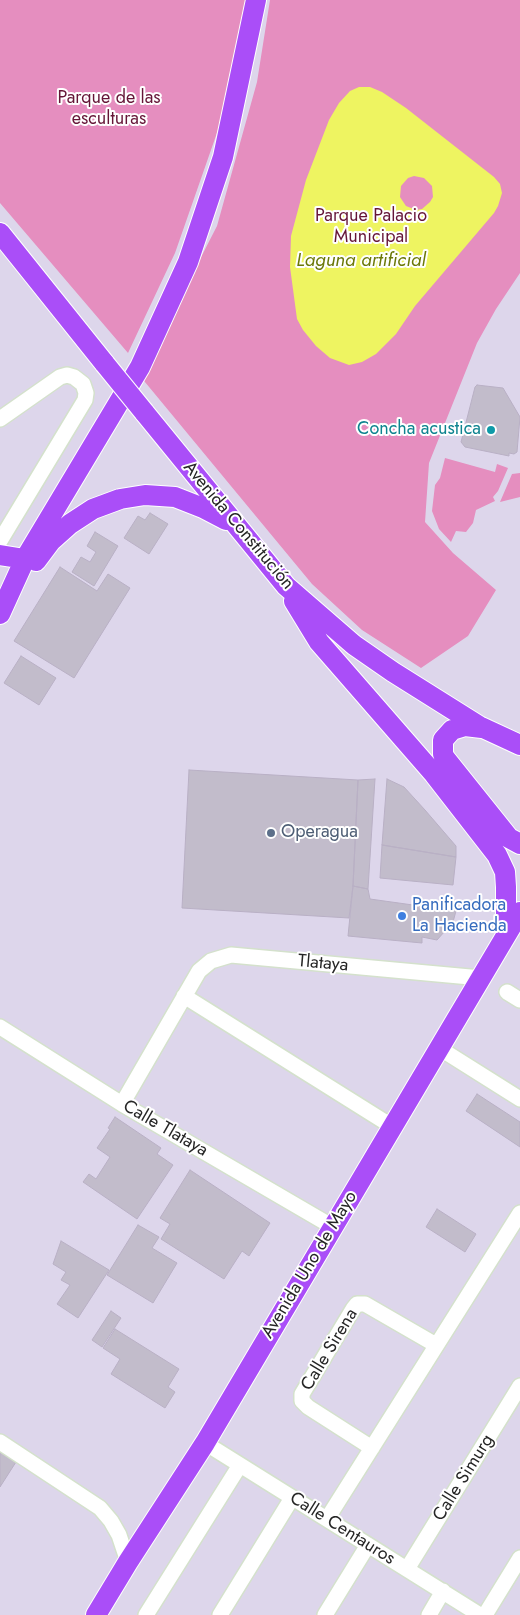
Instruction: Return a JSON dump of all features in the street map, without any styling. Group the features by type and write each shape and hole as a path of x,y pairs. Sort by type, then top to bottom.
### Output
{"main road":[{"path":"0,614 24,559 140,367 188,262 223,158 256,0"},
{"name":"Avenida Constitución","path":"0,233 104,364 286,586 354,645 393,672 486,730 520,745"},
{"path":"10,593 51,541 70,524 93,508 120,499 145,495 175,497 203,508 235,525"},
{"path":"0,555 24,559"},
{"path":"286,586 320,642 434,774 497,855 505,872 506,936"},
{"path":"486,730 465,726 452,730 444,740 443,754 510,838 520,844"},
{"name":"Avenida Uno de Mayo","path":"96,1615 204,1443 520,912"}],"street":[{"path":"0,419 60,377 67,375 74,377 83,384 86,392 85,400 0,540"},
{"name":"Tlataya","path":"122,1104 199,970 211,961 231,955 481,978"},
{"path":"184,996 393,1127"},
{"name":"Calle Tlataya","path":"0,1027 122,1104 333,1227"},
{"path":"439,1048 520,1099"},
{"path":"327,1519 520,1213"},
{"name":"Calle Sirena","path":"372,1448 308,1407 302,1401 302,1394 352,1309 357,1304 365,1304 436,1345"},
{"name":"Calle Simurg","path":"407,1570 520,1386"},
{"path":"0,1442 100,1508 111,1521 119,1535 128,1562"},
{"name":"Calle Centauros","path":"204,1443 480,1615"},
{"path":"146,1615 240,1465"},
{"path":"220,1615 292,1498"},
{"path":"325,1615 368,1545"},
{"path":"485,1615 520,1558"},
{"path":"429,1615 444,1592"}],"green space":[{"name":"Parque de las esculturas","path":"0,0 256,0 248,44 175,253 128,353 0,203"},
{"name":"Parque Palacio Municipal","path":"270,0 520,0 520,273 496,309 477,343 429,463 425,522 453,553 496,590 468,636 421,668 362,630 312,584 140,376 217,226 257,82"},
{"path":"445,458 495,472 497,464 508,468 498,491 493,497 495,501 476,510 473,523 466,532 456,531 451,542 439,529 432,511 435,485 440,478"},
{"path":"520,473 520,497 500,502 512,474"}],"water":[{"name":"Laguna artificial","path":"359,87 370,87 382,92 406,108 494,177 500,184 502,193 494,213 415,306 396,334 376,354 362,362 349,365 330,358 316,346 303,330 297,319 290,267 291,236 306,180 329,120 339,103 350,91","holes":["414,176 424,178 432,186 433,197 430,202 422,209 416,210 406,206 400,197 401,186 408,178"]}],"building":[{"name":"Concha acustica","path":"477,385 503,388 520,417 517,452 514,454 509,453 509,456 465,447 461,442"},
{"path":"150,513 168,524 149,554 124,538 138,516 145,520"},
{"path":"95,532 118,546 94,586 72,572 81,557 90,562 96,552 87,546"},
{"path":"60,567 97,591 108,574 130,588 74,678 14,641"},
{"path":"21,656 56,678 39,705 4,683"},
{"name":"Operagua","path":"189,770 358,780 353,886 349,918 182,908"},
{"path":"375,779 368,889 353,886 358,780"},
{"path":"387,779 404,787 425,810 456,846 456,857 382,845"},
{"path":"382,845 456,857 453,885 380,878"},
{"name":"Panificadora La Hacienda","path":"353,886 368,889 370,899 456,911 453,922 437,940 422,937 422,943 348,936"},
{"path":"477,1094 520,1122 520,1147 466,1111"},
{"path":"115,1117 161,1148 157,1154 173,1165 137,1219 83,1182 89,1174 96,1179 110,1157 97,1148 110,1129 108,1128"},
{"path":"190,1170 270,1223 249,1256 242,1251 224,1279 161,1239 170,1224 160,1218"},
{"path":"437,1209 476,1234 465,1252 426,1227"},
{"path":"138,1225 159,1237 152,1248 177,1263 153,1303 107,1275"},
{"path":"61,1241 109,1270 78,1318 57,1304 70,1285 61,1280 66,1272 53,1264"},
{"path":"111,1311 121,1318 102,1347 92,1340"},
{"path":"115,1329 179,1369 168,1387 175,1392 165,1408 111,1374 120,1359 103,1348"},
{"path":"0,1452 16,1462 0,1487"}],"place":[{"name":"Concha acustica","path":"491,430"},
{"name":"Operagua","path":"271,833"},
{"name":"Panificadora La Hacienda","path":"402,916"}]}
